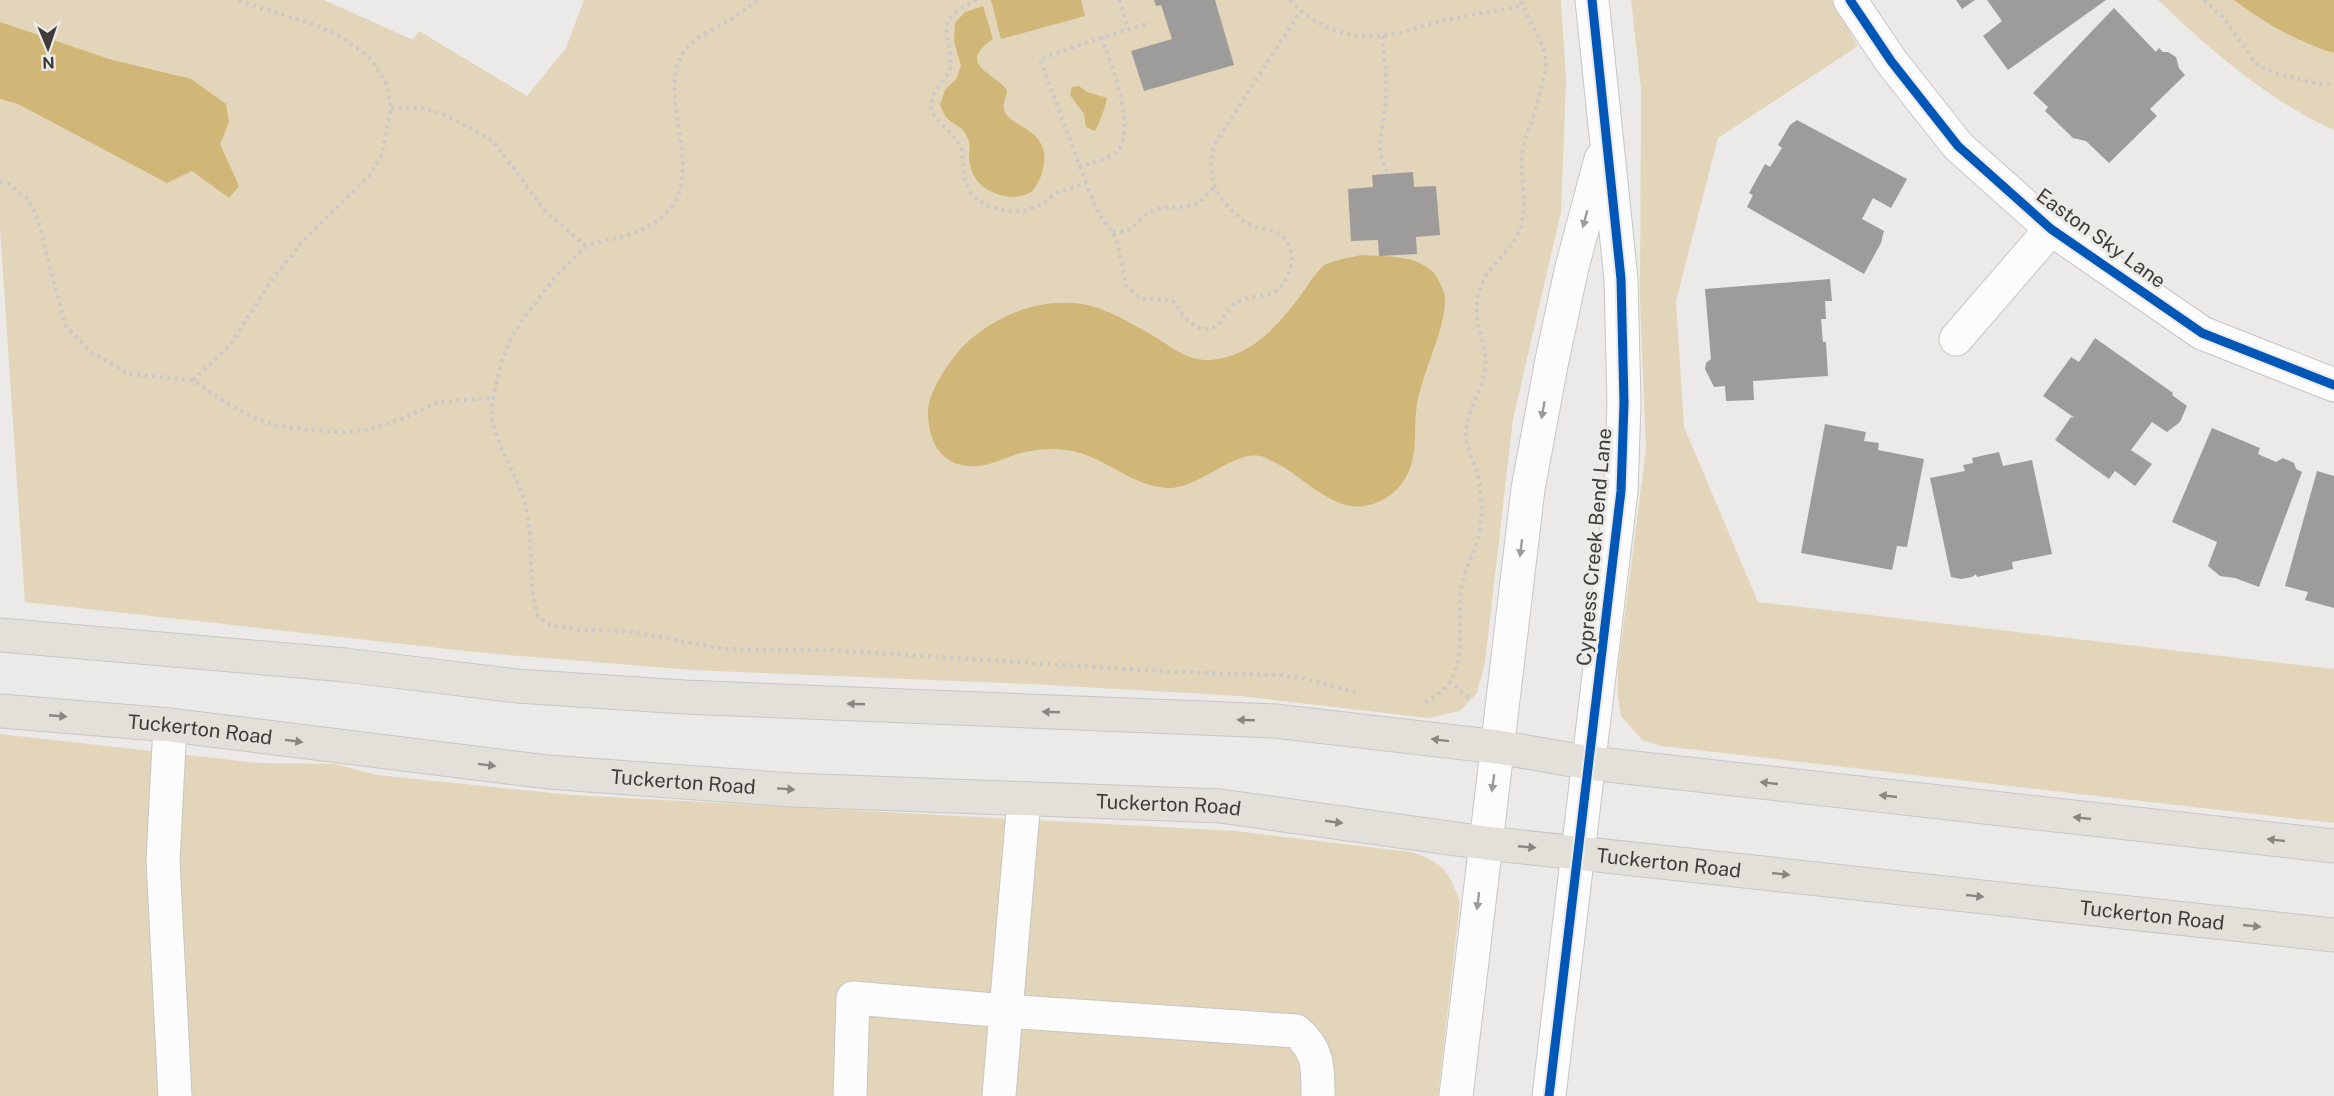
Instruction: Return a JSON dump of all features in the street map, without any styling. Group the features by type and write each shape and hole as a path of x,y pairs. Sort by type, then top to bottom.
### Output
{"main road":[{"path":"0,634 345,665 517,686 684,697 1275,721 1498,747 1590,763 2334,846"},
{"name":"Tuckerton Road","path":"0,711 170,725 548,772 793,790 1220,806 1485,843 2334,935"}],"street":[{"name":"Cypress Creek Bend Lane","path":"1549,1096 1621,491 1624,404 1621,279 1605,143 1592,0"},
{"name":"Easton Sky Lane","path":"1850,0 1891,61 1958,146 2051,229 2202,333 2334,385"},
{"name":"Cypress Creek Bend Lane","path":"1456,1096 1528,489 1551,360 1572,267 1605,143"},
{"path":"1956,339 2051,229"},
{"path":"170,725 163,861 175,1096"},
{"path":"999,1096 1024,799"},
{"path":"850,1096 854,998 1296,1031 1308,1041 1317,1061 1318,1096"}],"path":[{"path":"193,380 229,346 276,274 305,239 369,176 382,154 391,108 387,85 371,59 345,39 318,26 236,0"},
{"path":"757,0 702,36 685,50 678,64 676,110 683,162 678,196 666,213 640,232 587,247 561,272 513,335 491,408 493,423 519,484 528,514 534,606 538,616 550,625 584,630 627,631 725,649 828,650 1174,672 1279,675 1302,678 1363,695"},
{"path":"976,0 956,10 949,19 946,28 950,71 933,95 931,110 957,140 962,150 965,183 973,196 989,207 1006,211 1024,211 1042,204 1056,193 1086,183"},
{"path":"1119,0 1128,29"},
{"path":"1290,0 1300,12 1330,30 1351,35 1382,36 1444,20 1522,6"},
{"path":"1419,705 1444,689 1457,664 1460,651 1459,599 1466,569 1482,522 1476,470 1469,453 1466,436 1471,408 1485,372 1485,358 1475,314 1477,298 1489,270 1505,253 1522,224 1524,198 1522,152 1546,67 1546,54 1520,0"},
{"path":"2204,0 2223,17 2258,66 2296,79 2334,85"},
{"path":"1150,23 1040,58 1079,167 1099,215 1113,232 1118,245 1126,286 1142,299 1172,300 1190,324 1204,329 1213,328 1225,318 1232,305 1251,296 1271,294 1284,283 1291,270 1292,259 1289,245 1282,236 1268,229 1246,223 1223,202 1211,177 1210,160 1214,145 1300,12"},
{"path":"1382,36 1386,98 1380,138 1380,159 1387,172"},
{"path":"1079,167 1115,153 1124,138 1125,113 1102,37"},
{"path":"391,108 422,108 448,116 493,141 546,212 587,247"},
{"path":"0,182 8,183 28,199 39,222 66,326 92,353 129,374 193,380 228,404 274,425 336,432 381,427 438,402 493,398"},
{"path":"1113,232 1128,231 1150,211 1199,204 1215,186"}],"shaded area":[{"path":"0,0 324,0 413,40 419,31 527,96 566,48 584,0 1561,0 1566,81 1561,212 1513,419 1485,662 1477,693 1460,711 1428,718 1240,696 1030,684 692,670 485,653 25,602 0,229"},
{"path":"991,0 1081,0 1085,16 1001,39"},
{"path":"1631,0 1832,0 1858,46 1718,138 1676,301 1684,427 1758,602 2334,669 2334,823 1662,746 1642,740 1621,716 1618,669 1646,449 1640,301 1641,89"},
{"path":"2158,0 2334,0 2334,130 2287,105 2263,89 2219,55"},
{"path":"2234,0 2334,0 2334,53 2282,31"},
{"path":"983,6 993,39 982,48 977,62 1007,90 1004,106 1006,114 1036,137 1044,153 1042,174 1032,191 1026,195 1008,197 997,194 985,188 975,178 970,165 969,143 966,134 946,117 940,105 945,90 956,79 961,66 954,41 955,23 965,12"},
{"path":"0,22 109,59 191,79 226,104 229,122 220,144 239,186 229,198 192,171 167,183 18,104 0,99"},
{"path":"1079,86 1087,92 1107,98 1095,131 1086,127 1084,114 1070,95 1072,87"},
{"path":"1361,255 1409,259 1418,262 1434,273 1445,298 1437,340 1418,399 1410,468 1398,488 1378,502 1363,506 1349,506 1336,501 1323,495 1287,469 1261,456 1239,459 1193,482 1170,488 1143,483 1093,458 1061,449 1020,453 985,465 961,465 943,455 932,438 929,427 929,405 943,373 958,352 972,338 996,321 1023,309 1052,303 1082,304 1118,316 1193,358 1208,360 1223,358 1250,347 1272,329 1322,267 1335,261"},
{"path":"0,734 259,763 334,764 377,775 572,795 1235,831 1411,852 1430,860 1443,869 1452,882 1460,901 1438,1096 0,1096"}],"building":[{"path":"1154,0 1215,0 1234,65 1144,91 1131,51 1172,39 1161,5 1156,6"},
{"path":"1956,0 1975,0 1962,9"},
{"path":"1987,0 2106,0 2008,70 1983,36 2002,21"},
{"path":"2114,8 2156,52 2159,48 2176,57 2179,68 2185,75 2150,109 2157,116 2109,163 2086,141 2073,138 2045,111 2048,107 2033,93"},
{"path":"1797,120 1907,179 1891,208 1873,198 1862,219 1884,231 1881,243 1864,274 1747,207 1753,195 1749,193 1765,164 1770,167 1782,148 1778,145 1790,125"},
{"path":"1413,172 1414,187 1436,186 1440,235 1416,237 1417,254 1379,256 1378,240 1351,241 1348,189 1373,187 1372,175"},
{"path":"1830,279 1832,301 1825,301 1826,319 1821,319 1823,342 1826,342 1828,376 1753,381 1754,400 1726,401 1725,386 1714,387 1705,369 1706,363 1711,359 1705,289"},
{"path":"2095,338 2173,393 2172,395 2187,406 2180,422 2167,432 2152,422 2131,450 2152,464 2135,486 2115,471 2109,479 2055,440 2071,417 2075,418 2043,396 2071,357 2079,362"},
{"path":"1825,424 1866,432 1864,441 1879,443 1878,450 1924,459 1907,547 1897,546 1892,570 1801,553"},
{"path":"2212,428 2260,448 2258,454 2276,462 2283,458 2294,463 2296,469 2302,472 2259,587 2235,578 2220,576 2208,566 2217,542 2172,522"},
{"path":"1999,452 2003,466 2032,460 2052,554 2012,562 2013,569 1977,577 1976,574 1961,579 1951,577 1930,478 1965,471 1963,465 1973,463 1972,458"},
{"path":"2317,471 2334,476 2334,608 2305,600 2308,592 2285,586"}],"cycle path":[{"path":"1549,1096 1621,491 1624,403 1621,279 1592,0"},
{"path":"1850,0 1891,61 1958,146 2051,229 2202,333 2334,385"}]}
